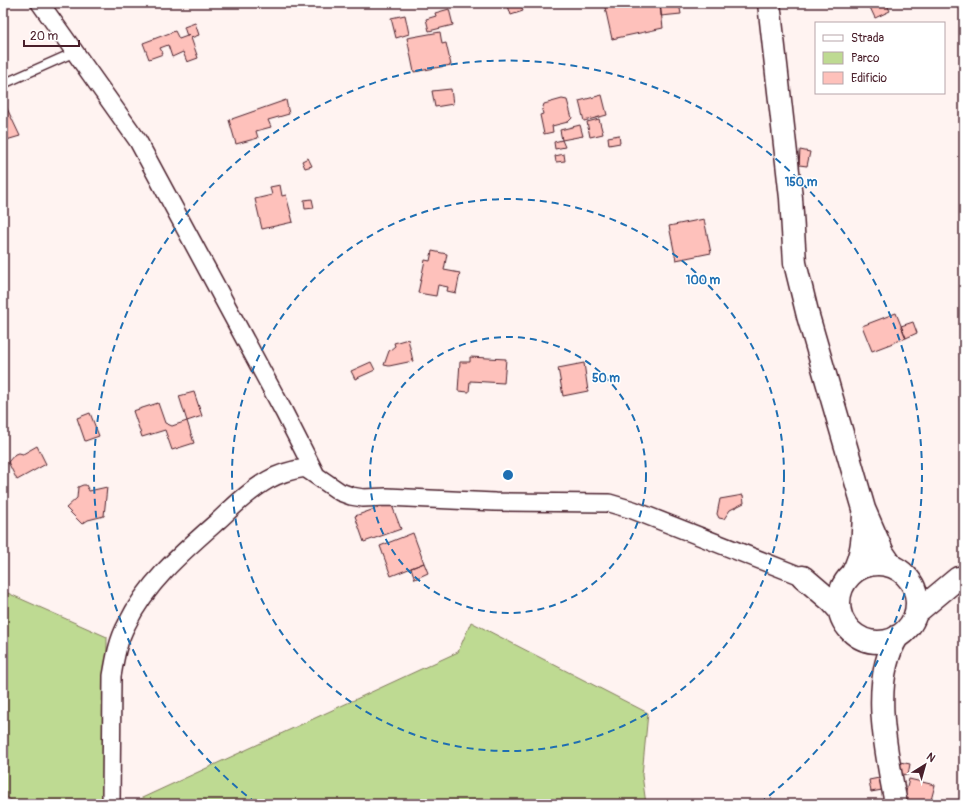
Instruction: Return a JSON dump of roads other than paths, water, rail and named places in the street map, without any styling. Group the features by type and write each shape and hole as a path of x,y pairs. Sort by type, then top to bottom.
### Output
{"street":[{"path":"40,3 138,141 284,412 315,473"},
{"path":"769,3 791,198 795,263 808,316 864,509 883,553 916,593 916,613"},
{"path":"111,804 112,676 115,659 127,623 156,580 243,497 268,480 288,470 306,468 340,492 363,498 387,497 495,502 609,503 633,510 803,577 828,581 850,576 863,566 873,564 929,581 961,576"},
{"path":"864,509 863,544 859,562 841,590 839,600 840,611 846,626 859,636 869,641 880,642 898,636"},
{"path":"881,688 891,646 898,636 906,630 916,613 961,576"},
{"path":"803,577 831,601 840,611"},
{"path":"859,636 870,657 881,688 888,759 896,804"}],"lane":[{"path":"3,84 75,52"}]}
